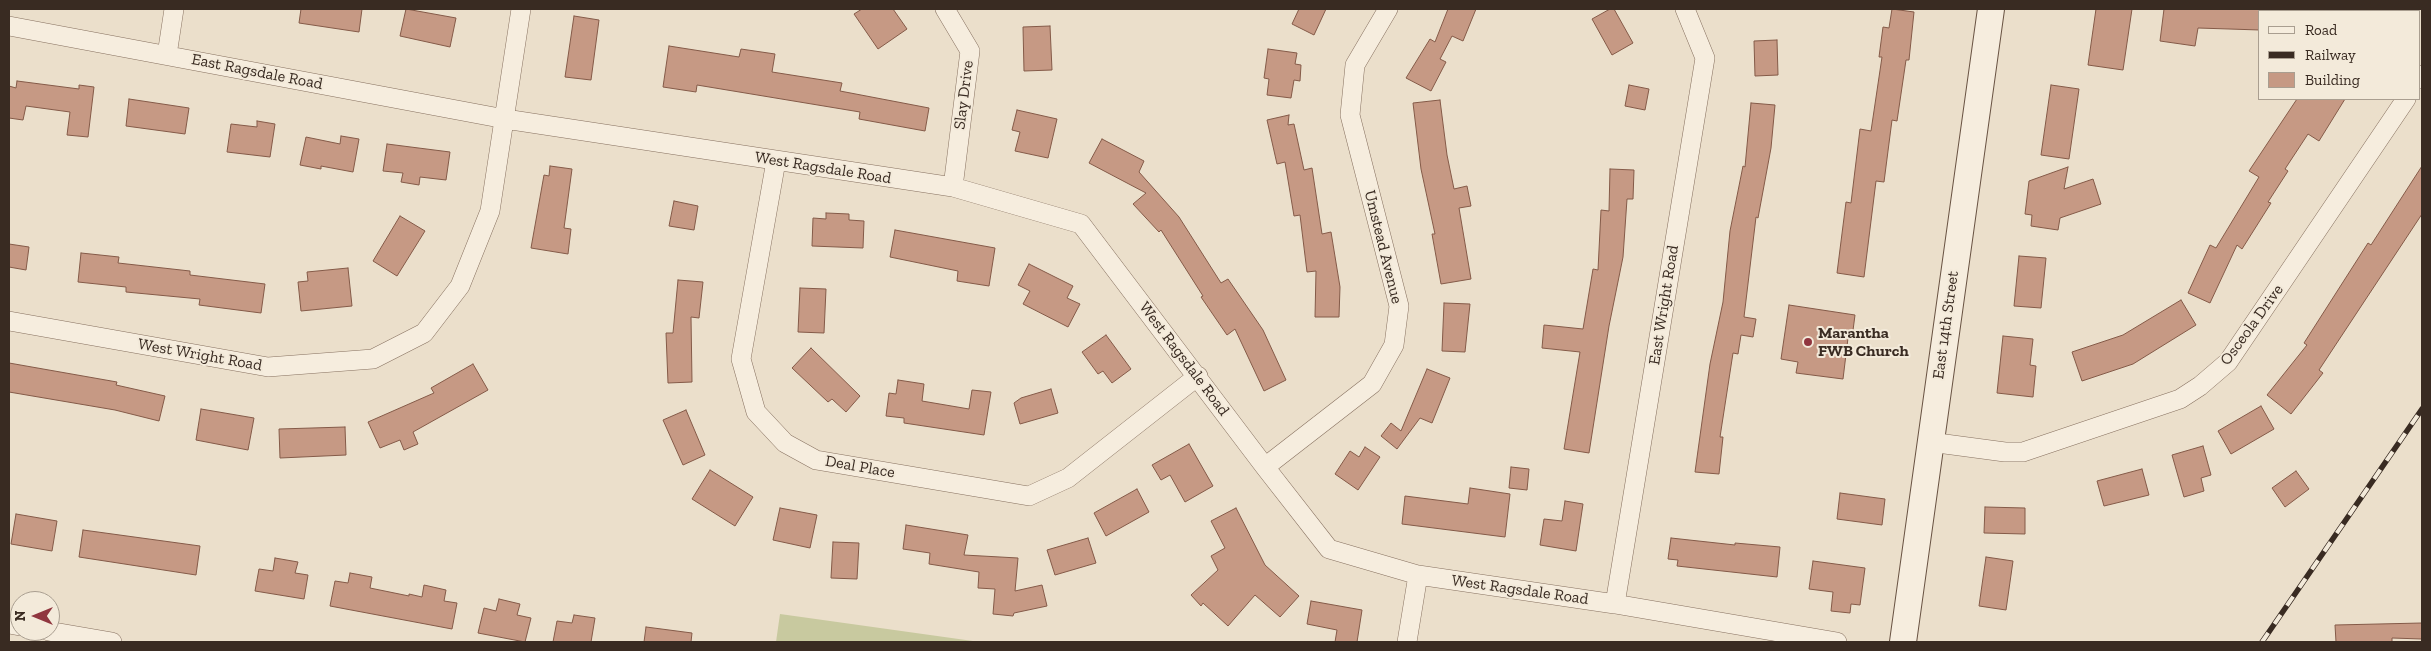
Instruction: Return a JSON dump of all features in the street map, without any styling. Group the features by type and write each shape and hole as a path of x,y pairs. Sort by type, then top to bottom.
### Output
{"street":[{"path":"167,55 174,9"},
{"name":"West Wright Road","path":"9,321 268,367 373,359 424,333 460,286 490,211 522,9"},
{"name":"Slay Drive","path":"945,9 970,51 953,188"},
{"name":"Umstead Avenue","path":"1265,468 1372,384 1394,345 1399,306 1350,115 1355,65 1388,9"},
{"name":"East Wright Road","path":"1615,604 1705,58 1685,9"},
{"name":"East 14th Street","path":"1903,642 1990,9"},
{"name":"East Ragsdale Road","path":"9,26 505,119"},
{"name":"Osceola Drive","path":"1930,442 2005,452 2023,452 2180,399 2200,386 2228,362 2405,100"},
{"name":"West Ragsdale Road","path":"505,119 953,188 1081,224 1198,376 1265,468 1329,549 1418,575 1615,604 1837,642"},
{"name":"Deal Place","path":"776,161 742,359 756,412 784,443 816,460 1029,496 1068,478 1198,376"},
{"path":"1407,642 1418,575"},
{"path":"60,633 112,642"}],"green space":[{"path":"780,614 980,642 776,642"}],"building":[{"path":"301,9 362,9 359,32 299,23"},
{"path":"406,9 456,18 450,47 400,36"},
{"path":"862,9 893,9 907,29 878,49 854,14"},
{"path":"1299,9 1326,9 1314,35 1292,24"},
{"path":"1448,9 1476,9 1463,41 1452,36 1440,59 1446,62 1431,91 1406,78 1430,39 1435,42"},
{"path":"1610,9 1614,9 1633,43 1612,55 1592,19"},
{"path":"1892,9 1914,12 1909,60 1906,60 1897,121 1892,120 1884,182 1876,181 1864,277 1837,273 1846,202 1851,203 1860,129 1871,131 1882,57 1879,57 1883,27 1889,28"},
{"path":"2096,9 2132,9 2123,70 2088,65"},
{"path":"2164,9 2260,9 2258,10 2258,30 2198,28 2195,46 2160,41"},
{"path":"574,16 599,20 591,80 565,77"},
{"path":"1050,26 1052,70 1024,71 1023,27"},
{"path":"1777,40 1778,75 1755,76 1754,41"},
{"path":"669,46 739,57 741,49 775,54 772,72 842,83 840,91 929,108 925,131 859,119 860,112 697,85 696,92 663,87"},
{"path":"1268,49 1297,53 1295,64 1301,65 1300,81 1294,80 1291,98 1267,95 1269,79 1264,78"},
{"path":"17,81 79,89 79,85 94,87 88,137 67,135 70,112 26,106 23,120 9,118 9,86 16,88"},
{"path":"1629,85 1649,89 1645,110 1625,106"},
{"path":"2051,85 2079,89 2069,159 2041,155"},
{"path":"129,99 189,108 185,134 126,126"},
{"path":"1440,100 1447,155 1454,189 1467,186 1471,206 1459,208 1471,279 1441,284 1432,234 1435,234 1421,169 1413,103"},
{"path":"2296,100 2344,100 2319,141 2308,134 2285,169 2288,171 2268,202 2271,203 2242,249 2237,245 2210,303 2188,293 2210,245 2216,248 2259,177 2249,171"},
{"path":"1751,103 1775,105 1771,148 1758,218 1756,217 1744,317 1756,319 1753,337 1741,335 1738,354 1733,353 1720,437 1723,437 1719,474 1695,472 1710,364 1723,302 1730,231 1743,166 1745,167"},
{"path":"1017,110 1057,119 1048,158 1015,151 1020,132 1012,130"},
{"path":"1289,115 1288,125 1294,124 1304,170 1312,168 1322,234 1331,232 1340,287 1339,317 1315,317 1316,271 1307,272 1300,215 1294,216 1285,162 1277,164 1267,120"},
{"path":"257,121 275,124 270,157 227,152 231,124 257,127"},
{"path":"341,136 359,139 353,172 321,166 321,169 300,165 306,137 340,144"},
{"path":"1102,139 1144,161 1139,172 1179,217 1221,283 1228,279 1263,330 1286,380 1264,391 1235,329 1227,335 1201,297 1203,296 1161,230 1159,232 1133,204 1146,193 1089,163"},
{"path":"387,144 450,152 446,180 420,177 419,185 401,182 403,173 383,171"},
{"path":"550,166 572,169 564,228 571,229 568,254 531,248 544,175 549,176"},
{"path":"2422,166 2422,214 2319,370 2323,373 2291,414 2267,395 2307,345 2304,343 2368,243 2371,245"},
{"path":"2068,167 2064,189 2093,179 2101,204 2060,218 2058,230 2031,226 2032,215 2025,214 2029,181"},
{"path":"1610,169 1634,170 1633,199 1627,199 1623,257 1609,326 1589,453 1564,449 1580,352 1542,348 1544,325 1583,329 1593,269 1598,270 1601,210 1609,211"},
{"path":"674,201 698,206 694,230 669,226"},
{"path":"826,213 849,214 849,220 864,221 863,248 812,246 813,218 826,219"},
{"path":"400,216 425,231 397,276 373,261"},
{"path":"895,230 995,248 989,286 957,281 958,271 890,257"},
{"path":"9,244 29,247 26,270 9,267"},
{"path":"81,253 119,257 118,263 190,271 190,275 265,284 261,313 199,305 200,299 126,292 126,287 78,282"},
{"path":"2019,256 2046,258 2041,308 2014,306"},
{"path":"1029,264 1073,286 1067,298 1080,304 1068,327 1023,304 1030,291 1018,285"},
{"path":"348,268 352,306 301,311 298,282 308,281 307,272"},
{"path":"678,280 703,282 699,318 691,317 692,382 668,383 666,333 673,333"},
{"path":"800,288 826,289 824,333 798,332"},
{"path":"2181,300 2196,325 2133,364 2082,381 2072,352 2123,335"},
{"path":"1444,303 1470,304 1465,352 1442,351"},
{"name":"Marantha FWB Church","path":"1789,305 1855,315 1852,338 1848,338 1843,379 1796,373 1798,362 1781,359"},
{"path":"1106,335 1131,369 1112,383 1103,371 1098,374 1082,352"},
{"path":"2003,336 2033,339 2030,365 2036,366 2033,397 1997,393"},
{"path":"811,348 860,396 846,412 832,399 828,402 792,368"},
{"path":"9,363 117,382 116,385 165,396 159,421 115,410 9,392"},
{"path":"473,364 488,390 413,432 418,444 404,450 400,440 380,448 368,422 434,393 431,388"},
{"path":"1427,369 1450,378 1432,423 1420,418 1397,449 1381,436 1391,423 1401,431"},
{"path":"898,380 924,384 922,401 969,409 972,390 991,392 984,435 904,423 904,418 886,416 889,393 896,394"},
{"path":"1051,389 1058,413 1020,424 1014,403 1021,398"},
{"path":"2261,406 2274,429 2231,454 2218,431"},
{"path":"201,409 254,418 248,450 196,440"},
{"path":"686,410 705,455 683,465 663,420"},
{"path":"345,427 346,455 280,458 279,429"},
{"path":"1189,444 1213,486 1185,502 1170,475 1161,480 1152,465"},
{"path":"2203,446 2211,475 2201,478 2204,491 2184,497 2172,455"},
{"path":"1365,447 1380,457 1358,490 1335,474 1350,451 1359,457"},
{"path":"1511,467 1529,469 1527,490 1509,488"},
{"path":"2142,469 2149,495 2104,506 2097,481"},
{"path":"710,470 753,497 735,526 692,499"},
{"path":"2296,471 2309,489 2285,507 2272,488"},
{"path":"1470,488 1510,494 1505,537 1402,524 1405,496 1468,504"},
{"path":"1137,489 1149,512 1106,536 1094,513"},
{"path":"1840,493 1885,499 1882,525 1837,519"},
{"path":"1565,501 1583,504 1576,551 1540,545 1544,519 1562,521"},
{"path":"1985,507 2025,508 2025,534 1984,533"},
{"path":"780,508 817,515 810,548 773,540"},
{"path":"1236,508 1265,565 1299,596 1280,617 1255,595 1228,626 1203,603 1201,606 1191,595 1218,570 1211,556 1225,548 1211,521"},
{"path":"16,514 57,521 52,551 11,544"},
{"path":"906,525 968,535 964,555 1018,558 1015,591 1042,585 1047,606 1014,613 1013,616 993,614 995,589 978,588 979,572 929,564 930,553 903,549"},
{"path":"83,530 200,546 196,575 79,557"},
{"path":"1088,538 1096,563 1055,575 1047,550"},
{"path":"1671,538 1735,545 1735,543 1780,547 1777,577 1677,566 1678,560 1668,559"},
{"path":"833,542 859,543 857,579 831,578"},
{"path":"1986,557 2013,561 2006,610 1979,606"},
{"path":"275,558 298,562 295,573 308,575 304,599 255,591 259,569 273,571"},
{"path":"1813,561 1865,568 1860,605 1851,604 1850,613 1831,611 1833,592 1809,589"},
{"path":"350,573 372,577 370,588 409,596 409,594 422,597 424,585 446,590 444,601 457,603 452,629 330,606 335,581 348,583"},
{"path":"499,599 520,604 517,615 531,618 525,642 478,633 484,608 496,611"},
{"path":"1311,601 1362,610 1357,642 1335,642 1337,630 1307,624"},
{"path":"574,615 595,618 591,642 553,642 557,621 572,623"},
{"path":"2422,623 2422,639 2392,638 2392,642 2336,642 2335,625"},
{"path":"646,627 692,633 691,642 644,642"}],"railway":[{"path":"2262,642 2422,409"}],"place":[{"name":"Marantha FWB Church","path":"1808,342"}]}
